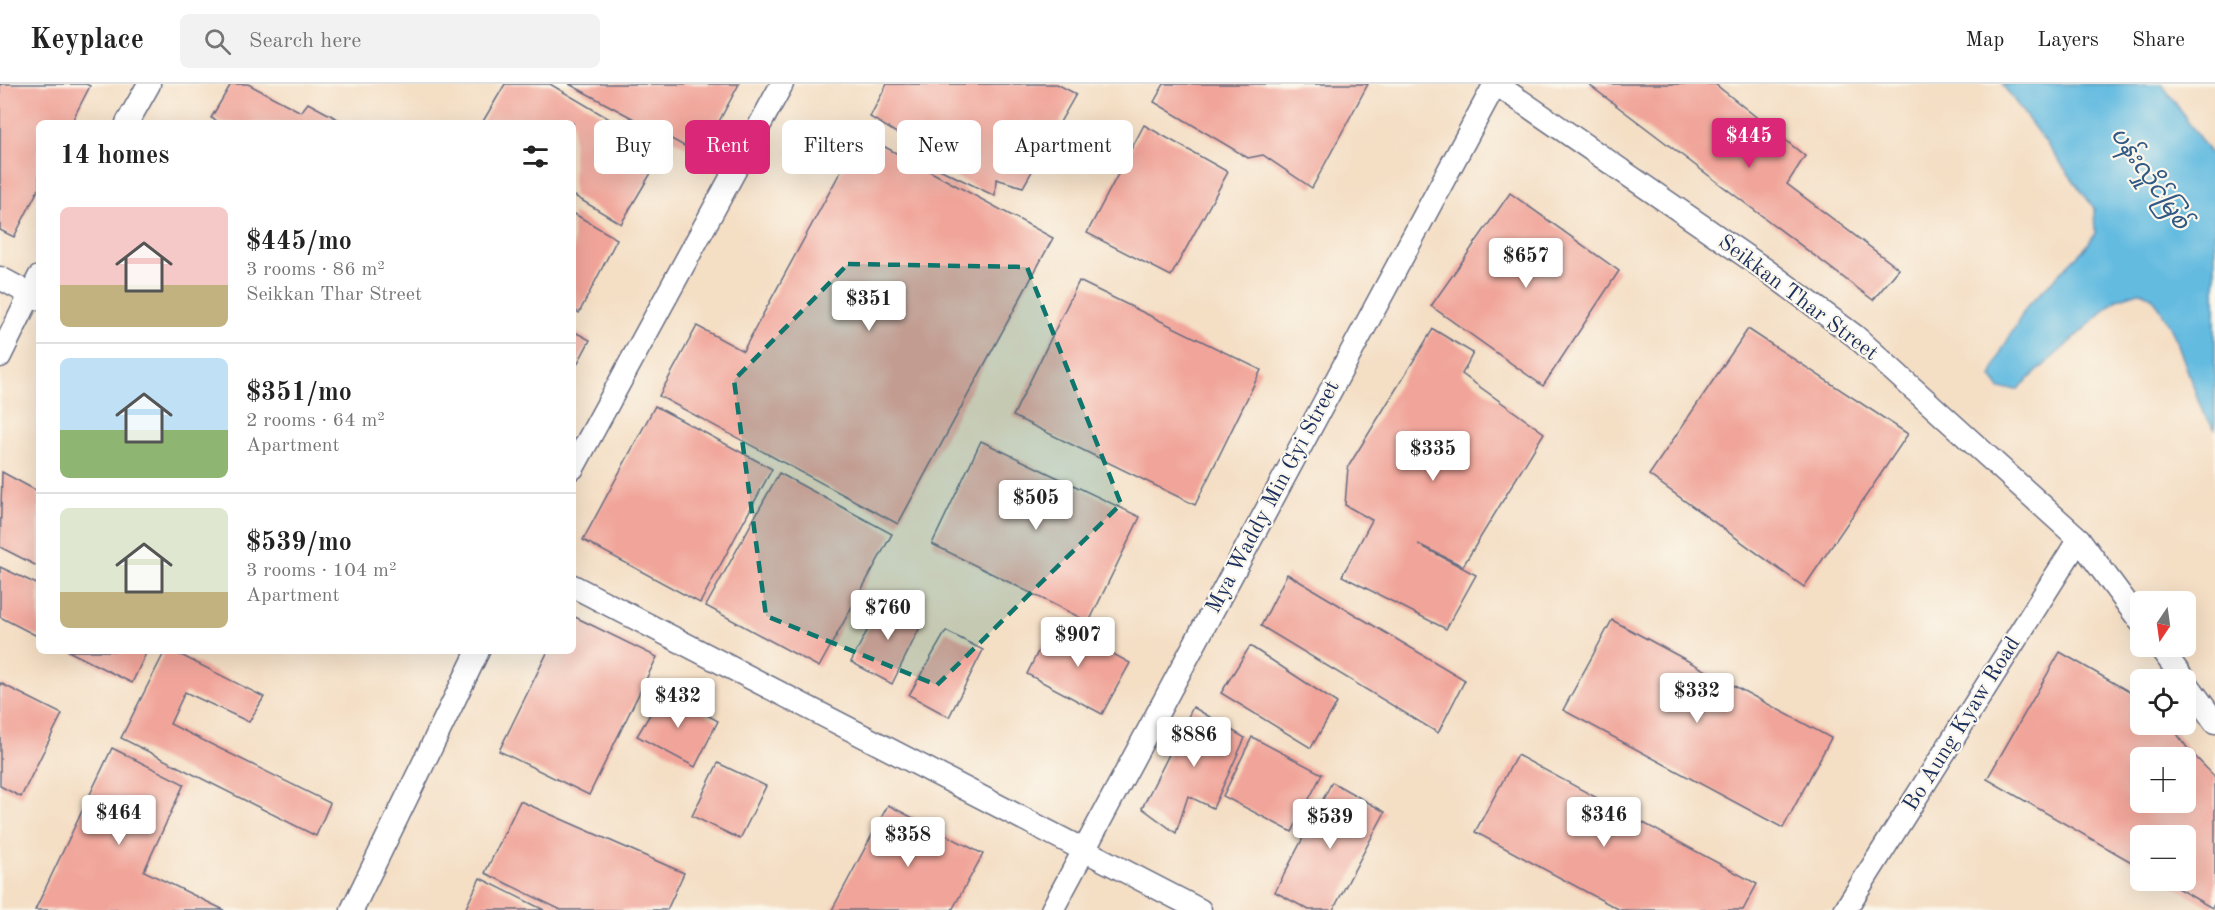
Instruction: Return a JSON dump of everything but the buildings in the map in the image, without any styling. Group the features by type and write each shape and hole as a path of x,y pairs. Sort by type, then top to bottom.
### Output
{"street":[{"path":"129,120 149,84"},
{"path":"576,462 782,84"},
{"name":"Seikkan Thar Street","path":"1495,84 1766,270 1855,336 2079,539 2130,608"},
{"name":"Mya Waddy Min Gyi Street","path":"1052,910 1495,84"},
{"path":"0,278 36,290 0,356"},
{"name":"Bo Aung Kyaw Road","path":"1845,910 2079,539"},
{"path":"576,588 1200,910"},
{"path":"352,910 477,654"},
{"path":"2196,696 2215,722"}],"highlighted area":[{"path":"848,264 1027,267 1121,504 937,685 766,616 734,380"}],"water":[{"name":"ပန်းလှိုင်မြစ်","path":"2002,84 2162,84 2215,160 2215,429 2203,413 2176,339 2165,317 2153,298 2142,291 2117,299 2018,389 2000,389 1991,377 2002,350 2027,306 2087,246 2095,233 2094,208"}]}
